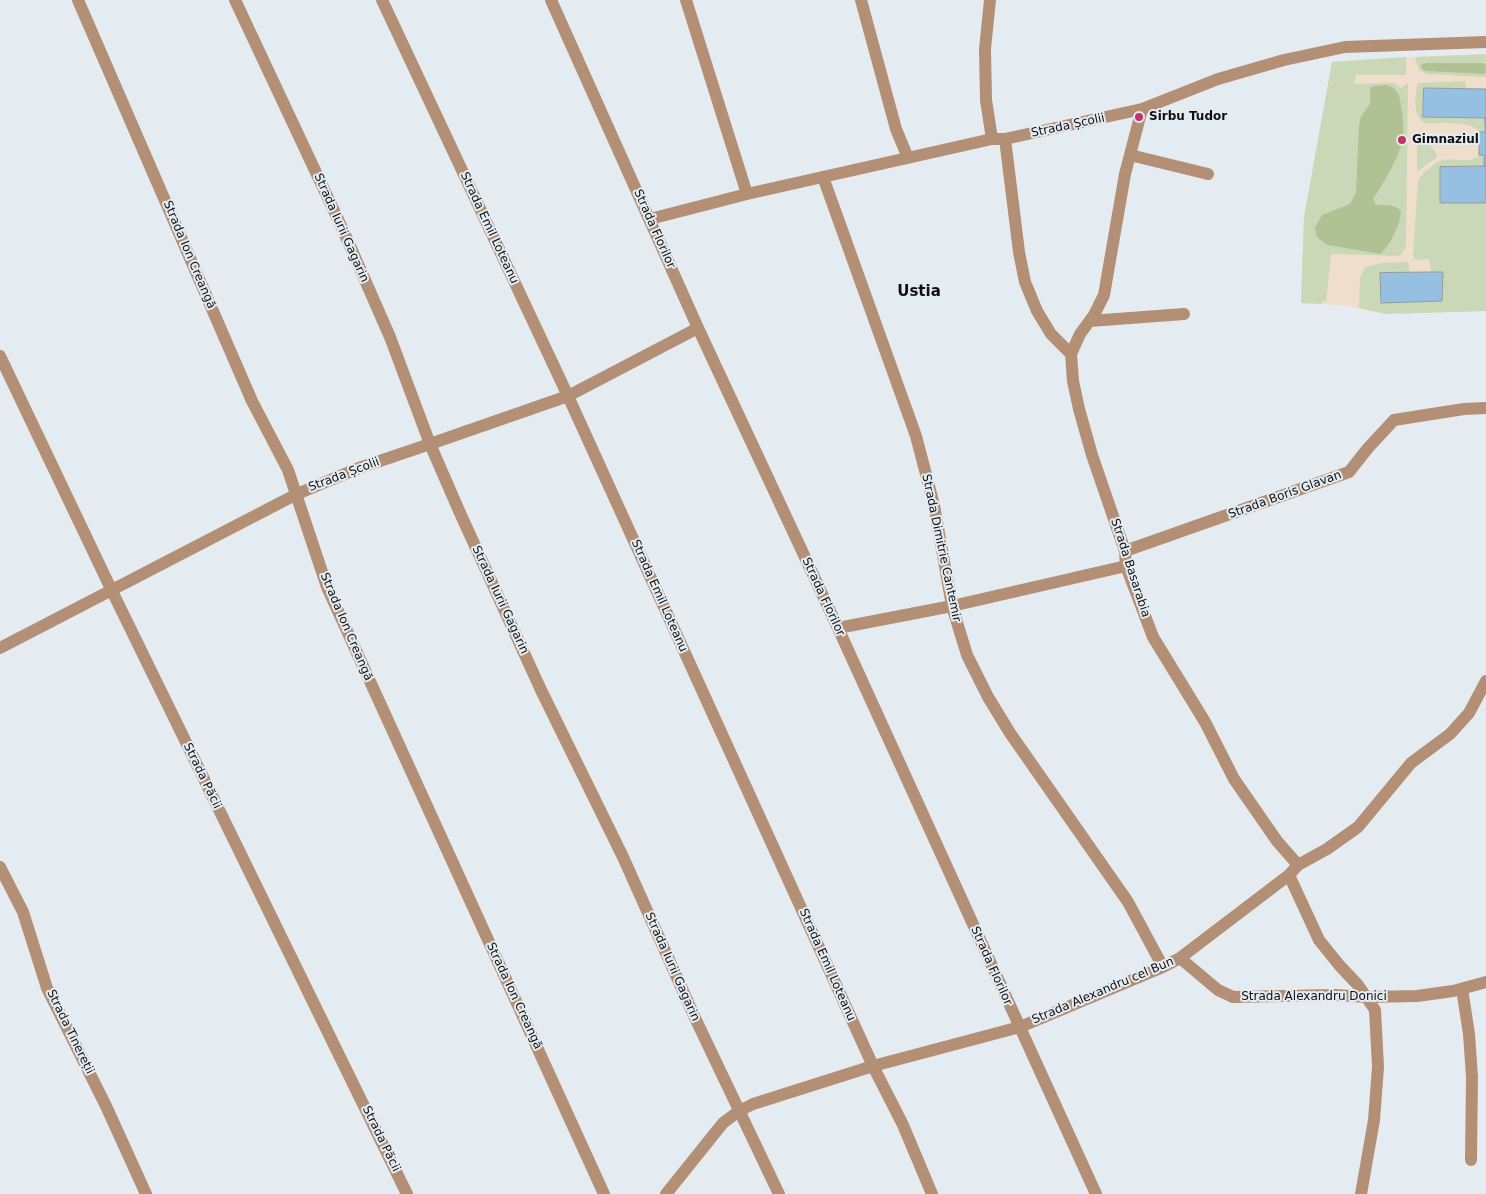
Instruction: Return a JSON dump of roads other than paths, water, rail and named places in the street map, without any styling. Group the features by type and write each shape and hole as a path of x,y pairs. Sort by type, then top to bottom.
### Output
{"street":[{"name":"Strada Ion Creangă","path":"78,0 252,401 288,470 327,587 604,1194"},
{"name":"Strada Iurii Gagarin","path":"235,0 390,337 430,444 537,681 623,857 696,1020 779,1194"},
{"name":"Strada Emil Loteanu","path":"382,0 568,396 873,1066 903,1125 932,1194"},
{"name":"Strada Florilor","path":"551,0 698,328 838,628 1096,1194"},
{"path":"686,0 747,194"},
{"path":"861,0 896,130 908,158"},
{"path":"990,0 985,49 986,100 999,139 1025,282 1037,311 1051,334 1071,354 1080,334 1090,321 1104,295 1118,212 1142,109"},
{"name":"Strada Școlii","path":"650,219 823,177 1142,109 1218,79 1284,60 1345,47 1486,42"},
{"path":"1130,155 1208,174"},
{"name":"Strada Dimitrie Cantemir","path":"823,177 916,436 934,505 952,606 967,656 988,697 1010,733 1128,902 1163,967"},
{"path":"1090,321 1184,314"},
{"name":"Strada Școlii","path":"0,648 297,494 359,468 568,396 698,328"},
{"name":"Strada Basarabia","path":"1071,354 1073,381 1081,418 1125,551 1126,566 1153,637 1206,722 1234,779 1277,841 1298,865"},
{"name":"Strada Păcii","path":"0,356 112,591 407,1194"},
{"name":"Strada Boris Glavan","path":"1125,551 1349,472 1394,420 1464,409 1486,408"},
{"path":"838,628 952,606 1126,566"},
{"name":"Strada Alexandru cel Bun","path":"666,1194 723,1122 753,1104 873,1066 1020,1028 1180,958 1289,875 1298,865 1327,849 1358,827 1411,763 1450,734 1469,713 1485,686"},
{"name":"Strada Tinereții","path":"0,867 23,912 47,988 106,1106 146,1194"},
{"path":"1289,875 1319,940 1367,997 1375,1010 1378,1067 1374,1120 1361,1194"},
{"name":"Strada Alexandru Donici","path":"1180,958 1218,990 1233,997 1417,996 1462,989 1486,982"},
{"path":"1462,989 1469,1034 1472,1077 1471,1160"}],"place":[{"name":"Sirbu Tudor","path":"1139,117"},
{"name":"Gimnaziul","path":"1402,140"}],"district":[{"name":"Ustia","path":"919,292"}]}
